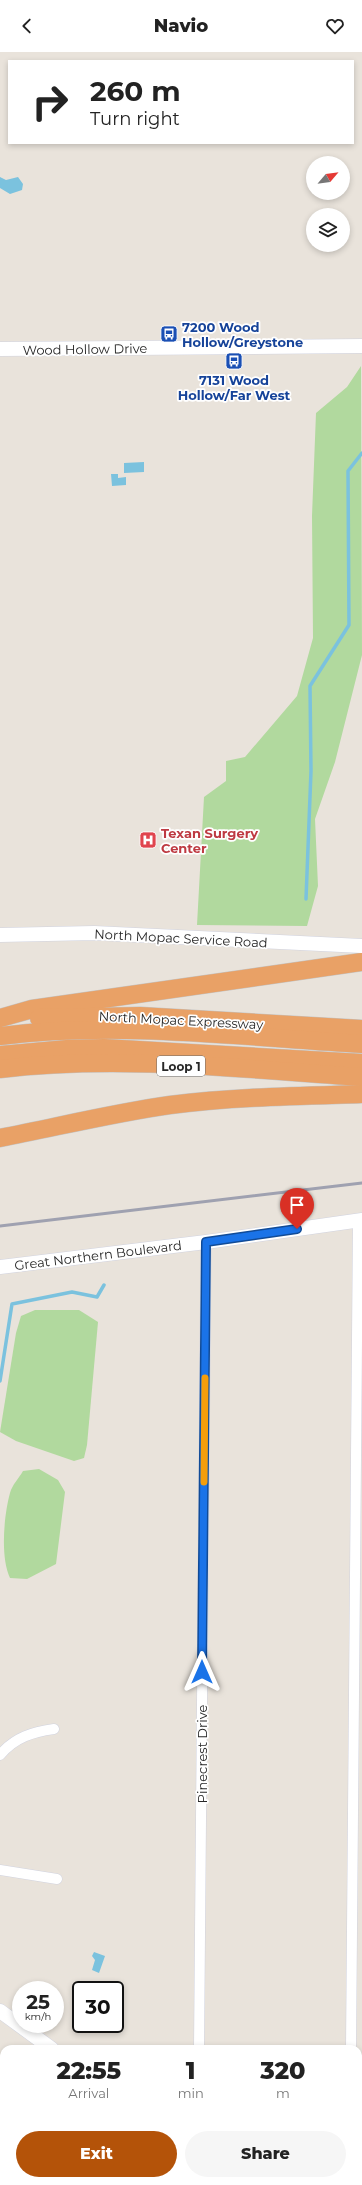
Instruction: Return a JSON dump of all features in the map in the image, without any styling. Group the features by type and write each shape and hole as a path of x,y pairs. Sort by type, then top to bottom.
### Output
{"highway":[{"path":"0,1019 47,1007 362,962"},
{"name":"North Mopac Expressway","path":"0,1019 140,1016 362,1029"},
{"path":"0,1036 63,1031 138,1031 362,1044"},
{"path":"0,1055 67,1049 104,1048 362,1062"},
{"name":"Loop 1","path":"0,1069 90,1063 133,1063 362,1077"},
{"path":"0,1138 112,1114 225,1099 362,1094"}],"street":[{"name":"Wood Hollow Drive","path":"0,349 362,346"},
{"name":"North Mopac Service Road","path":"0,935 94,933 362,946"},
{"name":"Great Northern Boulevard","path":"0,1267 206,1242 360,1220"},
{"path":"351,2045 360,1220"},
{"name":"Pinecrest Drive","path":"199,2045 206,1242"},
{"path":"0,1755 6,1747 32,1732 54,1729"},
{"path":"0,1870 56,1879"},
{"path":"0,2012 46,2045"}],"green space":[{"path":"361,366 362,655 335,762 315,819 318,886 307,926 197,925 204,797 226,781 226,761 245,757 297,696 313,638 312,516 316,413 347,387"},
{"path":"35,1310 79,1310 98,1322 87,1445 84,1458 74,1461 16,1441 0,1432 16,1333 21,1316"},
{"path":"39,1469 58,1480 65,1492 56,1564 27,1579 10,1578 5,1559 4,1536 10,1493 23,1471"}],"water":[{"path":"0,177 6,180 18,177 23,184 22,190 10,194 0,188"},
{"path":"144,462 144,472 124,473 124,463"},
{"path":"111,474 118,474 118,478 126,477 126,485 112,486"},
{"path":"94,1952 105,1956 99,1973 92,1970 95,1960 92,1956"}],"waterway":[{"path":"306,899 311,771 310,686 349,625 348,471 362,453"},
{"path":"0,1381 12,1304 72,1292 97,1297 104,1285"}],"railway":[{"path":"0,1226 362,1183"}],"slow traffic":[{"path":"204,1482 205,1378"}],"place":[{"name":"7200 Wood Hollow/Greystone","path":"169,334"},
{"name":"7131 Wood Hollow/Far West","path":"234,361"},
{"name":"Texan Surgery Center","path":"148,840"}],"route":[{"path":"202,1672 206,1242 297,1229"}]}
